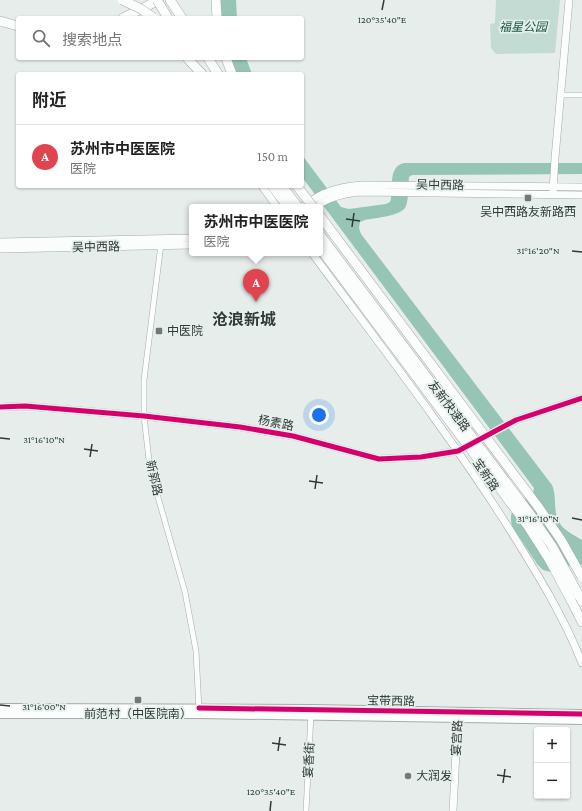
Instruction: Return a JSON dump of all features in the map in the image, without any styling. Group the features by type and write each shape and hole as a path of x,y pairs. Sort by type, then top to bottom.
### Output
{"highway":[{"path":"122,0 141,8 151,16"},
{"path":"127,16 158,0 167,16"},
{"path":"170,0 181,16"},
{"path":"216,0 217,16"},
{"path":"0,21 16,25"},
{"path":"191,60 198,72"},
{"path":"192,60 201,72"},
{"path":"209,60 217,72"},
{"path":"227,60 231,72"},
{"path":"274,188 287,204"},
{"path":"278,188 287,204"},
{"path":"284,188 296,204"},
{"path":"299,188 315,204"},
{"name":"友新快速路","path":"323,220 539,508 561,540 582,577"},
{"name":"友新快速路","path":"323,239 539,528 567,572 582,601"},
{"path":"323,252 528,526 549,559 572,600 582,622"}],"main road":[{"name":"宝带西路","path":"0,708 458,715 582,720"},
{"name":"宝带西路","path":"0,714 199,711"},
{"name":"宝带西路","path":"458,715 582,714"}],"street":[{"path":"553,191 569,0"},
{"path":"561,95 582,95"},
{"name":"吴中西路","path":"315,204 332,190 353,185 553,191 582,195"},
{"name":"吴中西路","path":"553,191 582,187"},
{"path":"263,188 275,204"},
{"name":"吴中西路","path":"315,204 338,196 362,192 386,192 413,188"},
{"name":"吴中西路","path":"0,249 161,242 189,238"},
{"name":"吴中西路","path":"0,242 161,242 189,245"},
{"name":"新郭路","path":"161,242 144,380 144,416 150,469 185,592 196,651 199,711"},
{"name":"宝新路","path":"314,256 458,451 530,562 553,602 582,663"},
{"name":"杨素路","path":"1,407 25,406 144,416 270,431 379,459 421,457 458,451 516,420 582,398"},
{"name":"宴香街","path":"306,811 311,712"},
{"name":"宴宫路","path":"452,811 458,715"}],"green space":[{"name":"福星公园","path":"496,0 560,0 555,53 496,54 491,48 490,24 495,23"}],"shaded area":[{"path":"220,0 236,0 237,16 222,16"},
{"path":"231,60 247,60 251,72 236,72"},
{"path":"304,158 341,207 349,209 386,204 390,202 393,174 398,166 404,163 582,163 582,174 412,175 409,177 408,199 404,209 394,214 360,222 359,228 361,234 552,485 556,514 559,522 566,530 582,540 582,565 577,563 551,572 543,570 537,564 512,526 511,520 513,510 519,503 533,494 534,488 304,180"}],"cycle path":[{"path":"0,407 25,406 144,416 240,427 293,436 379,459 421,457 458,451 516,420 582,398"},
{"path":"199,708 582,714"}],"place":[{"name":"吴中西路友新路西","path":"528,198"},
{"name":"苏州市中医医院","path":"256,302"},
{"name":"中医院","path":"159,331"},
{"name":"前范村（中医院南）","path":"138,700"},
{"name":"大润发","path":"408,776"}],"district":[{"name":"沧浪新城","path":"244,319"}]}
